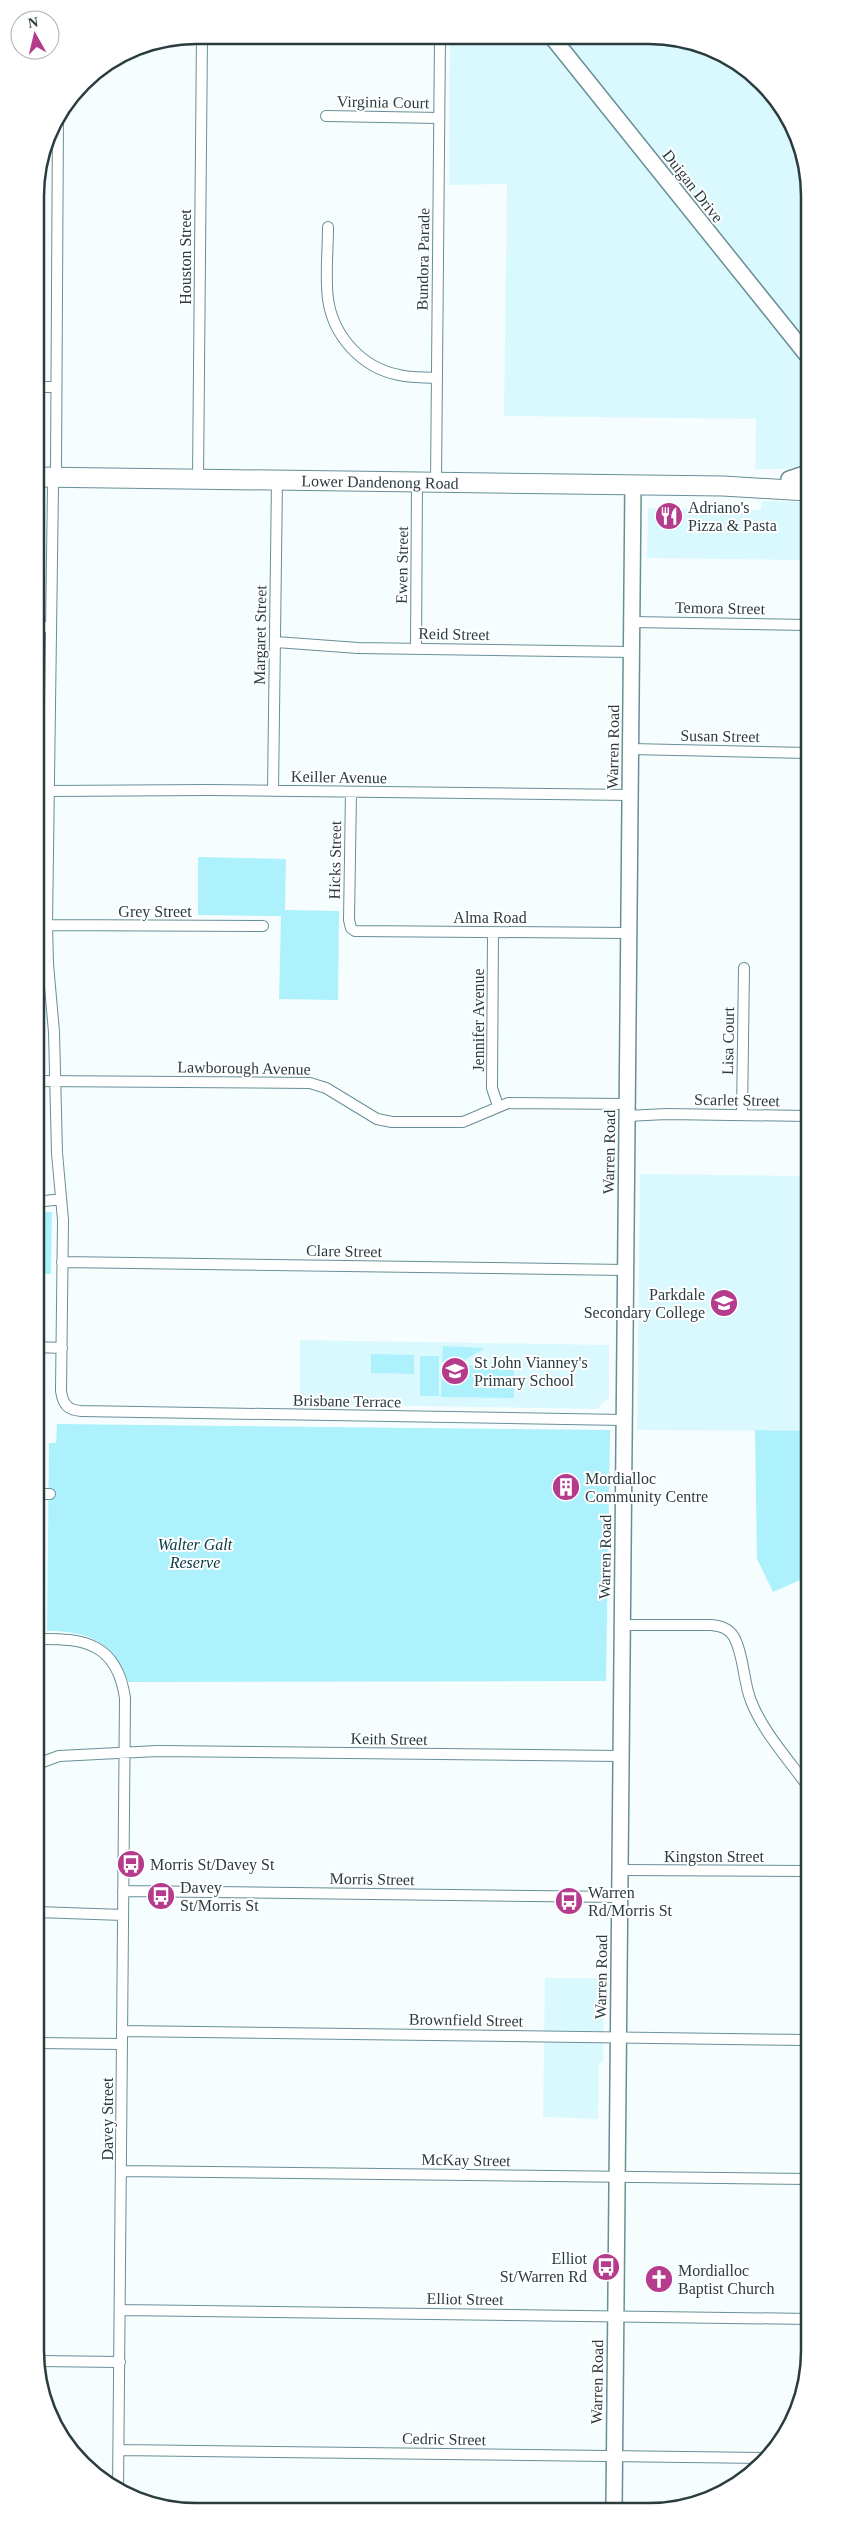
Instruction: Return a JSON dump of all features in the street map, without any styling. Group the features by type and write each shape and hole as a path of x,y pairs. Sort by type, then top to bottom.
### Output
{"highway":[{"name":"Lower Dandenong Road","path":"45,478 723,486 801,491"},
{"name":"Lower Dandenong Road","path":"723,486 798,479"}],"street":[{"name":"Houston Street","path":"198,479 202,44"},
{"name":"Bundora Parade","path":"436,482 440,44"},
{"name":"Duigan Drive","path":"558,44 801,348"},
{"name":"Virginia Court","path":"326,116 439,118"},
{"path":"44,1348 62,1348 62,1200 57,1153 54,1032 48,964 49,627 45,478 56,387 58,131"},
{"path":"328,227 328,300 333,319 345,341 360,358 389,373 409,377 437,378"},
{"path":"44,387 56,387"},
{"name":"Margaret Street","path":"273,791 277,480"},
{"name":"Ewen Street","path":"416,648 417,482"},
{"name":"Warren Road","path":"614,2503 623,1420 634,485"},
{"name":"Temora Street","path":"632,622 801,625"},
{"path":"44,627 49,627"},
{"name":"Reid Street","path":"276,642 350,647 632,652"},
{"path":"44,736 49,736"},
{"name":"Susan Street","path":"631,749 801,753"},
{"name":"Keiller Avenue","path":"48,791 273,791 630,795"},
{"name":"Hicks Street","path":"351,792 351,928"},
{"name":"Grey Street","path":"48,925 263,926"},
{"name":"Alma Road","path":"351,928 362,932 628,933"},
{"name":"Jennifer Avenue","path":"493,932 492,1088 498,1106"},
{"name":"Lisa Court","path":"742,1115 744,968"},
{"name":"Lawborough Avenue","path":"44,1080 310,1083 326,1088 377,1119 392,1122 463,1122 498,1106 516,1102 627,1110"},
{"name":"Scarlet Street","path":"627,1110 666,1114 801,1116"},
{"path":"44,1201 62,1200"},
{"name":"Clare Street","path":"62,1262 625,1270"},
{"name":"Brisbane Terrace","path":"62,1348 62,1398 70,1410 623,1420"},
{"path":"44,1494 50,1494"},
{"path":"621,1625 711,1625 722,1627 730,1632 737,1644 747,1690 755,1711 801,1777"},
{"name":"Davey Street","path":"44,1638 82,1641 97,1649 110,1661 119,1674 124,1691 124,1914 118,2482"},
{"name":"Keith Street","path":"44,1761 59,1756 94,1756 157,1751 620,1756"},
{"name":"Kingston Street","path":"619,1870 801,1872"},
{"name":"Morris Street","path":"124,1891 619,1897"},
{"path":"44,1912 124,1914"},
{"name":"Brownfield Street","path":"122,2031 801,2040"},
{"path":"44,2043 122,2044"},
{"name":"McKay Street","path":"122,2171 801,2179"},
{"name":"Elliot Street","path":"120,2310 801,2319"},
{"path":"44,2361 120,2362"},
{"name":"Cedric Street","path":"119,2450 758,2458"}],"shaded area":[{"path":"450,44 660,44 698,52 717,59 742,75 770,103 786,128 798,166 801,185 801,466 787,469 755,469 756,419 504,416 507,184 449,185"},
{"path":"762,501 801,502 801,560 647,558 648,508 761,510"},
{"name":"Parkdale Secondary College","path":"640,1174 801,1176 801,1431 637,1430"},
{"name":"St John Vianney's Primary School","path":"300,1340 609,1345 609,1397 597,1409 300,1404"},
{"path":"545,1978 604,1978 603,2063 599,2063 598,2119 543,2117"}],"green space":[{"path":"198,857 286,859 285,910 339,911 338,1000 279,999 281,916 198,915"},
{"path":"44,1212 52,1212 51,1274 44,1274"},
{"path":"443,1346 485,1348 461,1362 442,1362"},
{"path":"371,1354 414,1355 414,1374 371,1373"},
{"path":"420,1356 439,1356 439,1396 420,1396"},
{"path":"442,1365 514,1366 514,1398 441,1397"},
{"name":"Walter Galt Reserve","path":"57,1424 610,1430 606,1681 128,1682 115,1657 97,1641 75,1633 47,1631 49,1443 56,1443"},
{"path":"755,1430 801,1431 801,1580 773,1592 757,1559"}],"place":[{"name":"Adriano's Pizza & Pasta","path":"669,516"},
{"name":"Parkdale Secondary College","path":"724,1303"},
{"name":"St John Vianney's Primary School","path":"455,1371"},
{"name":"Mordialloc Community Centre","path":"566,1487"},
{"name":"Morris St/Davey St","path":"131,1864"},
{"name":"Davey St/Morris St","path":"161,1896"},
{"name":"Warren Rd/Morris St","path":"569,1901"},
{"name":"Elliot St/Warren Rd","path":"606,2267"},
{"name":"Mordialloc Baptist Church","path":"659,2279"}]}
